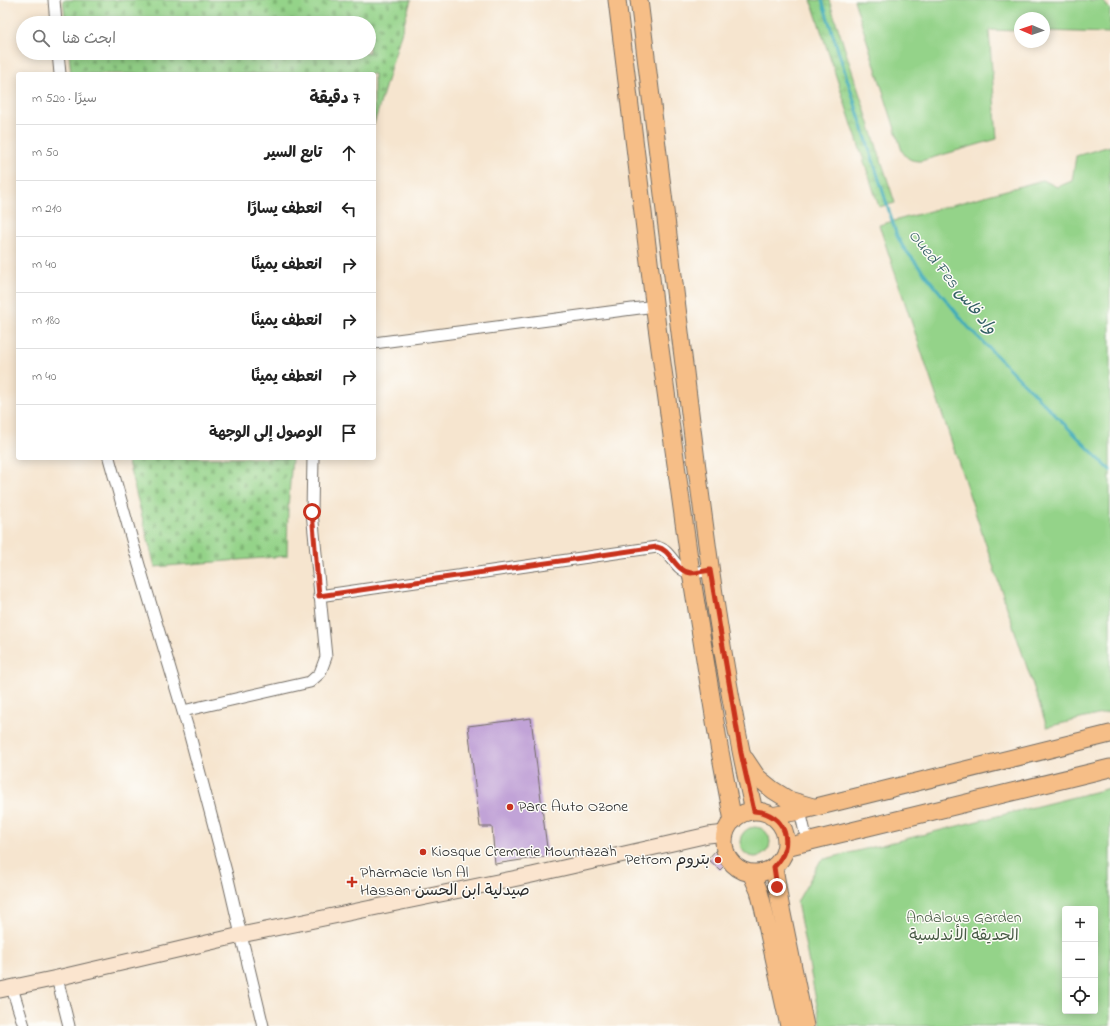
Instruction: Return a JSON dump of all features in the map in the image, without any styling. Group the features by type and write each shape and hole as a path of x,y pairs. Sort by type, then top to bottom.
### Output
{"main road":[{"path":"617,0 657,327 691,573 727,789 730,827 725,848 728,855 737,867 751,873 759,873 774,867 784,855 786,841 783,829 771,816 763,812 754,811 743,814 730,827"},
{"path":"639,0 671,271 710,570 741,753 754,811"},
{"path":"651,277 671,271"},
{"path":"771,816 807,809 1110,734"},
{"path":"741,753 757,777 773,790 807,809"},
{"path":"786,847 1110,768"},
{"path":"774,867 805,1026"},
{"path":"751,873 759,891 763,907 789,1026"}],"street":[{"path":"54,0 55,16"},
{"path":"59,60 60,72"},
{"path":"376,343 655,306"},
{"path":"657,327 678,323"},
{"path":"110,460 139,565 183,711 228,879 240,936 263,1026"},
{"path":"183,711 310,682 320,674 326,657 312,512 313,460"},
{"path":"319,596 657,547 662,548 680,569 691,573 710,570"},
{"path":"727,789 748,784"},
{"path":"807,809 807,841"},
{"path":"24,1026 6,989 240,936 532,875 708,834 730,827"},
{"path":"763,907 780,904"},
{"path":"57,978 69,1026"}],"green space":[{"path":"63,0 411,0 376,117 376,72 71,72 70,60 376,60 376,16 65,16"},
{"path":"811,0 829,0 895,203 879,207"},
{"path":"854,0 1102,0 1110,9 1110,33 1050,31 1050,12 1014,12 1014,31 989,30 997,139 921,161 915,161 908,158 902,151"},
{"path":"1110,146 1110,712 1047,727 879,225 1043,180 1057,187 1072,181 1076,156"},
{"path":"128,460 292,460 288,507 287,556 155,567"},
{"name":"Andalous Garden الحديقة الأندلسية","path":"1110,788 1110,1026 821,1026 797,902 821,860"},
{"path":"755,827 761,828 769,836 769,848 761,856 755,857 749,856 741,848 740,842 741,836 749,828"}],"building":[{"name":"Parc Auto Ozone","path":"531,718 548,856 495,864 492,827 480,827 468,726"},
{"name":"Petrom بتروم","path":"716,850 729,861 720,870 708,859"}],"waterway":[{"name":"Oued Fes واد فاس","path":"822,0 897,236 903,247 968,327 1110,470"}],"place":[{"name":"Parc Auto Ozone","path":"510,807"},
{"name":"Kiosque Cremerie Mountazah","path":"423,852"},
{"name":"Petrom بتروم","path":"718,860"},
{"name":"Pharmacie Ibn Al Hassan صيدلية ابن الحسن","path":"352,882"}],"route":[{"path":"312,512 319,596 657,547 662,548 680,569 691,573 710,570 741,753 754,811 763,812 771,816 780,824 785,835 786,847 784,855 774,867 777,887"}]}
